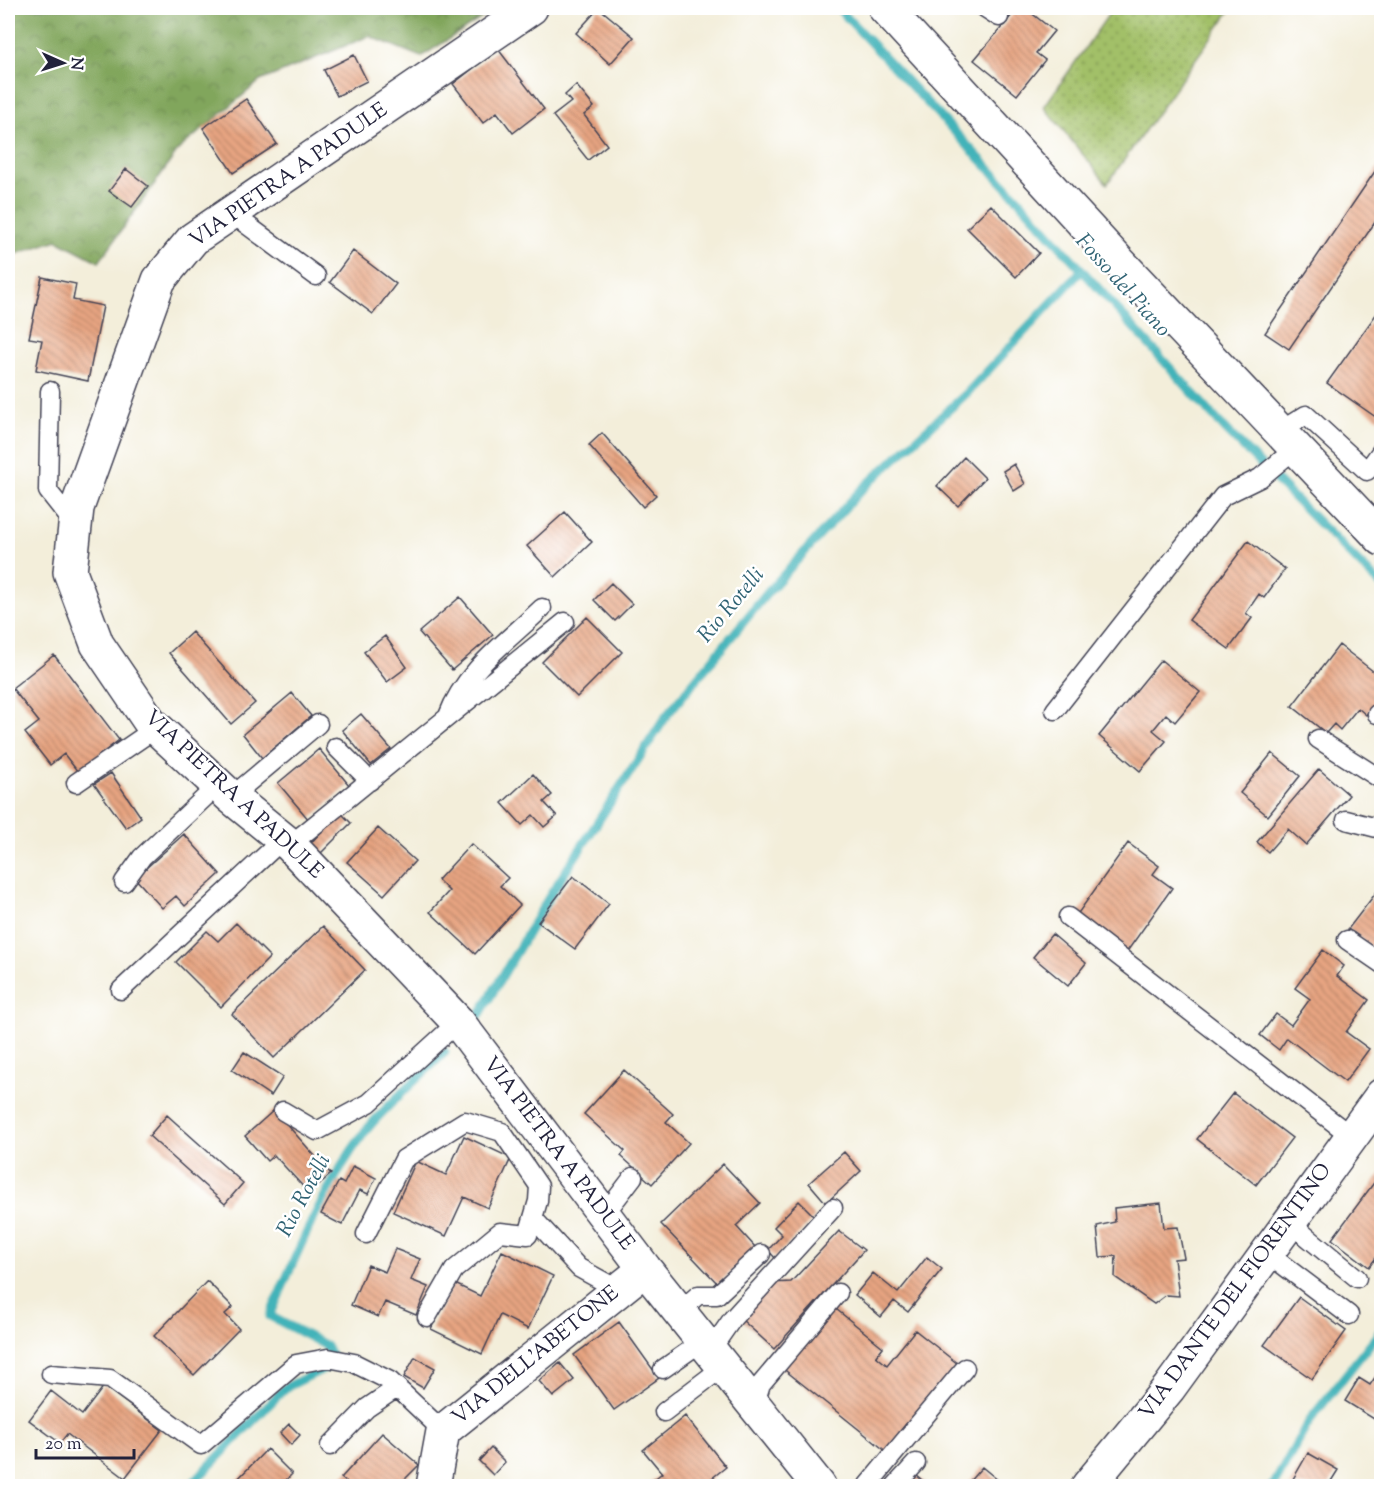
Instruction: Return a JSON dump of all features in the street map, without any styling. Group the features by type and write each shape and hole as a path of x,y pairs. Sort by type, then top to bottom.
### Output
{"street":[{"name":"VIA PIETRA A PADULE","path":"531,8 193,239 159,280 77,508 70,572 98,644 156,728 224,791 287,842 458,1022 645,1269 819,1486"},
{"path":"886,8 1287,445 1382,539"},
{"name":"VIA DANTE DEL FIORENTINO","path":"1088,1486 1169,1388 1352,1136 1379,1104"},
{"name":"VIA DELL'ABETONE","path":"433,1486 443,1431 645,1269"}],"lane":[{"path":"231,213 316,276"},
{"path":"50,391 48,491 75,525"},
{"path":"1055,710 1223,496 1260,478 1287,445 1306,415 1367,471 1382,450"},
{"path":"448,717 456,694 469,676 543,608"},
{"path":"121,990 287,842 370,781 566,622"},
{"path":"124,882 142,857 224,791 318,724"},
{"path":"76,783 156,728"},
{"path":"1318,739 1382,780"},
{"path":"336,747 370,781"},
{"path":"1346,820 1380,828"},
{"path":"1068,917 1352,1136"},
{"path":"1347,940 1382,964"},
{"path":"283,1111 317,1131 369,1103 458,1022"},
{"path":"366,1234 404,1160 465,1120 502,1132 539,1186 528,1235 500,1232 454,1270 427,1317"},
{"path":"604,1215 633,1177"},
{"path":"664,1412 712,1353 733,1318 833,1208"},
{"path":"533,1218 579,1268 619,1290"},
{"path":"1289,1222 1357,1278"},
{"path":"1267,1253 1349,1316"},
{"path":"679,1312 698,1295 717,1295 761,1254"},
{"path":"754,1406 761,1384 838,1293"},
{"path":"663,1368 712,1353"},
{"path":"51,1374 110,1378 201,1445 296,1364 328,1358 354,1363 390,1381 443,1431"},
{"path":"867,1486 965,1368"},
{"path":"330,1446 367,1408 398,1387"},
{"path":"895,1486 916,1463"}],"green space":[{"path":"8,8 497,8 421,57 369,36 260,81 179,149 99,262 57,240 10,256 8,267"},
{"path":"1113,8 1232,8 1107,184 1044,107"}],"building":[{"path":"599,8 634,37 610,64 576,33"},
{"path":"1018,8 1025,8 1054,31 1036,53 1045,60 1017,95 974,60"},
{"path":"498,49 544,109 513,133 497,112 483,123 453,84"},
{"path":"354,55 367,81 337,96 324,70"},
{"path":"576,85 594,107 584,115 607,145 588,160 553,116 571,102 565,95"},
{"path":"246,99 277,144 233,173 203,128"},
{"path":"1382,161 1382,212 1289,349 1265,333"},
{"path":"126,169 148,186 132,207 109,191"},
{"path":"991,205 1039,253 1016,277 967,228"},
{"path":"353,251 396,284 373,314 330,282"},
{"path":"42,277 76,284 73,300 103,306 88,381 36,370 42,340 29,338"},
{"path":"1382,306 1382,419 1380,420 1327,383"},
{"path":"602,433 656,495 643,507 589,445"},
{"path":"964,457 985,478 958,506 937,486"},
{"path":"1014,464 1025,484 1014,491 1003,471"},
{"path":"565,512 592,542 555,577 527,546"},
{"path":"1248,541 1285,569 1264,598 1259,594 1246,613 1252,618 1229,649 1189,620"},
{"path":"611,583 632,604 615,621 594,600"},
{"path":"460,597 493,635 452,670 419,632"},
{"path":"587,617 622,652 577,697 542,662"},
{"path":"192,632 255,703 231,724 169,653"},
{"path":"385,636 407,667 387,682 364,652"},
{"path":"1339,645 1382,678 1382,695 1366,715 1358,708 1340,730 1334,724 1326,733 1292,706"},
{"path":"54,655 119,740 78,772 64,754 50,765 25,733 39,722 12,688"},
{"path":"1161,660 1200,692 1175,722 1166,714 1153,730 1166,741 1140,771 1099,736"},
{"path":"292,693 311,716 262,758 243,734"},
{"path":"361,714 391,749 371,765 342,730"},
{"path":"319,749 349,785 309,820 278,783"},
{"path":"1272,753 1300,776 1268,816 1240,793"},
{"path":"1319,769 1349,795 1306,845 1288,829 1268,852 1257,842"},
{"path":"111,773 141,817 126,828 94,784"},
{"path":"533,774 552,795 544,802 557,816 544,827 533,815 522,825 502,803"},
{"path":"340,812 351,823 317,857 307,847"},
{"path":"378,828 415,861 384,895 347,862"},
{"path":"184,834 220,874 185,906 176,896 162,908 135,878"},
{"path":"1128,843 1159,866 1153,874 1172,888 1126,953 1076,916"},
{"path":"471,844 508,878 500,886 520,905 475,954 430,912 449,891 438,880"},
{"path":"573,876 609,904 575,949 538,922"},
{"path":"1382,885 1382,955 1348,929"},
{"path":"236,923 270,957 221,1007 176,962 207,931 218,941"},
{"path":"323,926 365,970 274,1058 232,1014"},
{"path":"1052,934 1086,963 1068,986 1033,957"},
{"path":"1323,950 1344,966 1337,976 1369,1000 1346,1032 1369,1049 1345,1082 1287,1038 1279,1050 1260,1035 1276,1014 1291,1025 1310,999 1295,988"},
{"path":"244,1052 283,1077 271,1096 232,1070"},
{"path":"624,1070 673,1114 666,1122 689,1143 652,1184 621,1156 625,1151 584,1114"},
{"path":"1233,1093 1292,1138 1256,1185 1197,1139"},
{"path":"274,1110 331,1174 309,1193 274,1155 267,1161 245,1136"},
{"path":"167,1115 243,1183 225,1204 149,1136"},
{"path":"464,1136 511,1158 488,1208 464,1197 446,1236 393,1212 416,1161 446,1175"},
{"path":"844,1152 861,1171 826,1203 809,1183"},
{"path":"723,1164 760,1203 736,1226 756,1248 718,1284 661,1224"},
{"path":"353,1166 376,1178 368,1194 360,1190 342,1225 321,1214 339,1181 344,1184"},
{"path":"1382,1172 1382,1250 1369,1267 1332,1239"},
{"path":"799,1201 815,1217 775,1258 768,1250 782,1235 774,1227"},
{"path":"1161,1203 1164,1228 1178,1227 1184,1258 1174,1259 1179,1296 1166,1295 1154,1304 1115,1277 1116,1256 1100,1257 1097,1226 1115,1222 1114,1208"},
{"path":"839,1231 864,1250 774,1349 741,1319 771,1283 791,1282"},
{"path":"395,1249 420,1259 411,1280 428,1287 416,1315 385,1302 378,1317 351,1305 368,1265 385,1272"},
{"path":"502,1251 553,1276 528,1329 500,1315 482,1354 431,1329 453,1283 480,1296"},
{"path":"927,1257 942,1269 908,1312 894,1301 881,1317 855,1295 873,1273 898,1293"},
{"path":"207,1281 233,1307 225,1314 239,1329 194,1375 154,1336"},
{"path":"1299,1297 1346,1331 1312,1379 1264,1345"},
{"path":"831,1305 883,1347 876,1356 887,1365 915,1330 958,1364 887,1452 781,1367"},
{"path":"619,1322 659,1378 614,1410 574,1355"},
{"path":"415,1357 435,1368 423,1388 404,1377"},
{"path":"560,1363 574,1380 553,1397 539,1381"},
{"path":"1382,1367 1382,1424 1345,1401 1359,1378 1370,1385"},
{"path":"104,1386 162,1430 125,1478 67,1434 60,1443 29,1420 51,1391 82,1415"},
{"path":"685,1416 726,1467 702,1486 646,1486 662,1473 643,1450"},
{"path":"289,1424 300,1435 291,1445 280,1433"},
{"path":"382,1433 419,1465 398,1486 351,1486 341,1478"},
{"path":"491,1448 505,1462 493,1475 479,1461"},
{"path":"267,1449 292,1474 280,1486 231,1486"},
{"path":"1308,1453 1338,1470 1328,1486 1289,1486"},
{"path":"982,1467 1005,1486 972,1486 968,1483"},
{"path":"916,1475 929,1486 906,1486"}],"waterway":[{"name":"Fosso del Piano","path":"838,8 1017,198 1226,430 1382,586"},
{"name":"Rio Rotelli","path":"477,1019 549,897 667,715 769,591 861,490 967,393 1082,270"},
{"name":"Rio Rotelli","path":"332,1356 325,1345 270,1316 323,1198 349,1154 383,1112 445,1052"},
{"path":"1273,1486 1310,1420 1382,1329"},
{"name":"Rio Rotelli","path":"190,1486 285,1388 331,1365"}]}
